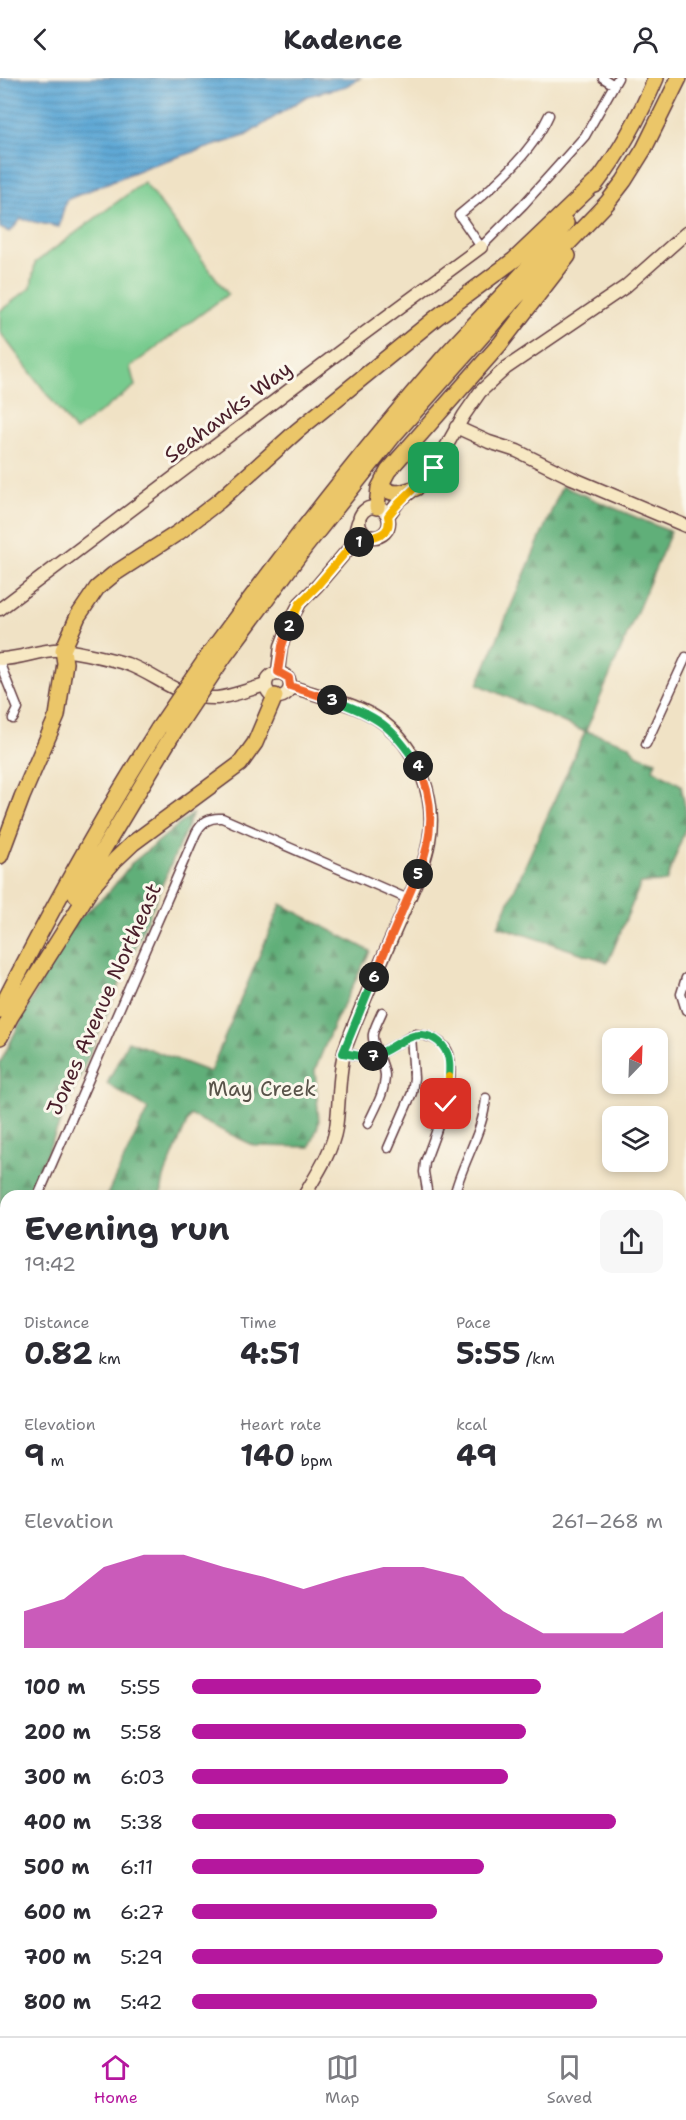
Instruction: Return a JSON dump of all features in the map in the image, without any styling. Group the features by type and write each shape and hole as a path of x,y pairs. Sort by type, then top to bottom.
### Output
{"highway":[{"path":"0,1038 5,1013 61,891 121,788 165,732 267,575 391,420 444,357 535,260 601,177 637,118 656,78"},
{"path":"382,510 379,488 383,479 500,344 624,182 644,149 679,78"},
{"path":"0,856 22,797 57,716 65,663 63,650 71,630 97,588 114,574 179,532 211,507 297,430 437,317 514,260 601,177"},
{"path":"216,656 394,435 505,309 607,203"},
{"path":"383,479 383,487 390,493 398,494 416,488"},
{"path":"5,1013 92,887 115,860 133,843 240,764 255,743 270,691"}],"street":[{"path":"549,115 537,138 523,154 481,197 459,215 480,247 523,205 585,136 616,82 603,78"},
{"path":"351,546 364,510 382,510 416,488 434,468 456,427 480,392 500,373 625,287 686,233"},
{"name":"Seahawks Way","path":"0,609 480,247"},
{"path":"456,427 489,442 517,450 572,478 686,526"},
{"path":"278,672 282,646 292,616 300,603 351,546 369,536 378,536 386,531 389,521 382,510"},
{"path":"358,522 362,531 369,536"},
{"path":"13,719 18,709 0,661 42,651 63,650 127,664 169,687 188,694 216,698 270,691 286,694 290,686 289,678 278,672"},
{"path":"646,744 686,657"},
{"path":"270,691 271,675 278,672"},
{"path":"290,686 375,717 395,734 419,768 429,799 431,829 426,855 343,1053 334,1136 327,1155 307,1190"},
{"name":"Jones Avenue Northeast","path":"41,1190 198,828 206,820 222,818 408,899"},
{"path":"685,1009 681,994 686,978"},
{"path":"368,1124 381,1096 384,1083 384,1068 373,1035 382,1012"},
{"path":"343,1053 371,1057 411,1036 426,1035 435,1039 449,1054 446,1104 425,1162 427,1190"},
{"path":"388,1148 408,1105 413,1087 411,1036"},
{"path":"456,1190 462,1166 483,1121 486,1098"}],"green space":[{"path":"144,182 228,294 130,367 135,386 75,431 0,332 0,311 31,287 35,263"},
{"path":"562,486 671,532 586,731 630,745 638,754 656,761 653,769 681,785 686,827 666,882 641,883 608,962 498,926 585,732 478,684"},
{"path":"193,813 31,1190 0,1190 0,1063 67,929 109,892 132,863"},
{"name":"May Creek","path":"281,904 370,951 333,1026 315,1070 319,1123 310,1147 255,1146 190,1115 164,1177 162,1190 109,1190 148,1109 107,1084 128,1041 210,1072"}],"water":[{"path":"0,78 360,78 346,86 307,96 245,136 149,166 66,200 59,227 21,219 10,232 0,228"}],"route":[{"path":"434,468 416,488 399,501 388,516 386,531 378,536 369,536 351,546 300,603 292,616 282,646 278,672 289,678 290,686 375,717 395,734 419,768 429,799 431,816 426,855 343,1053 371,1057 415,1034 435,1039 449,1054 446,1104"}]}
